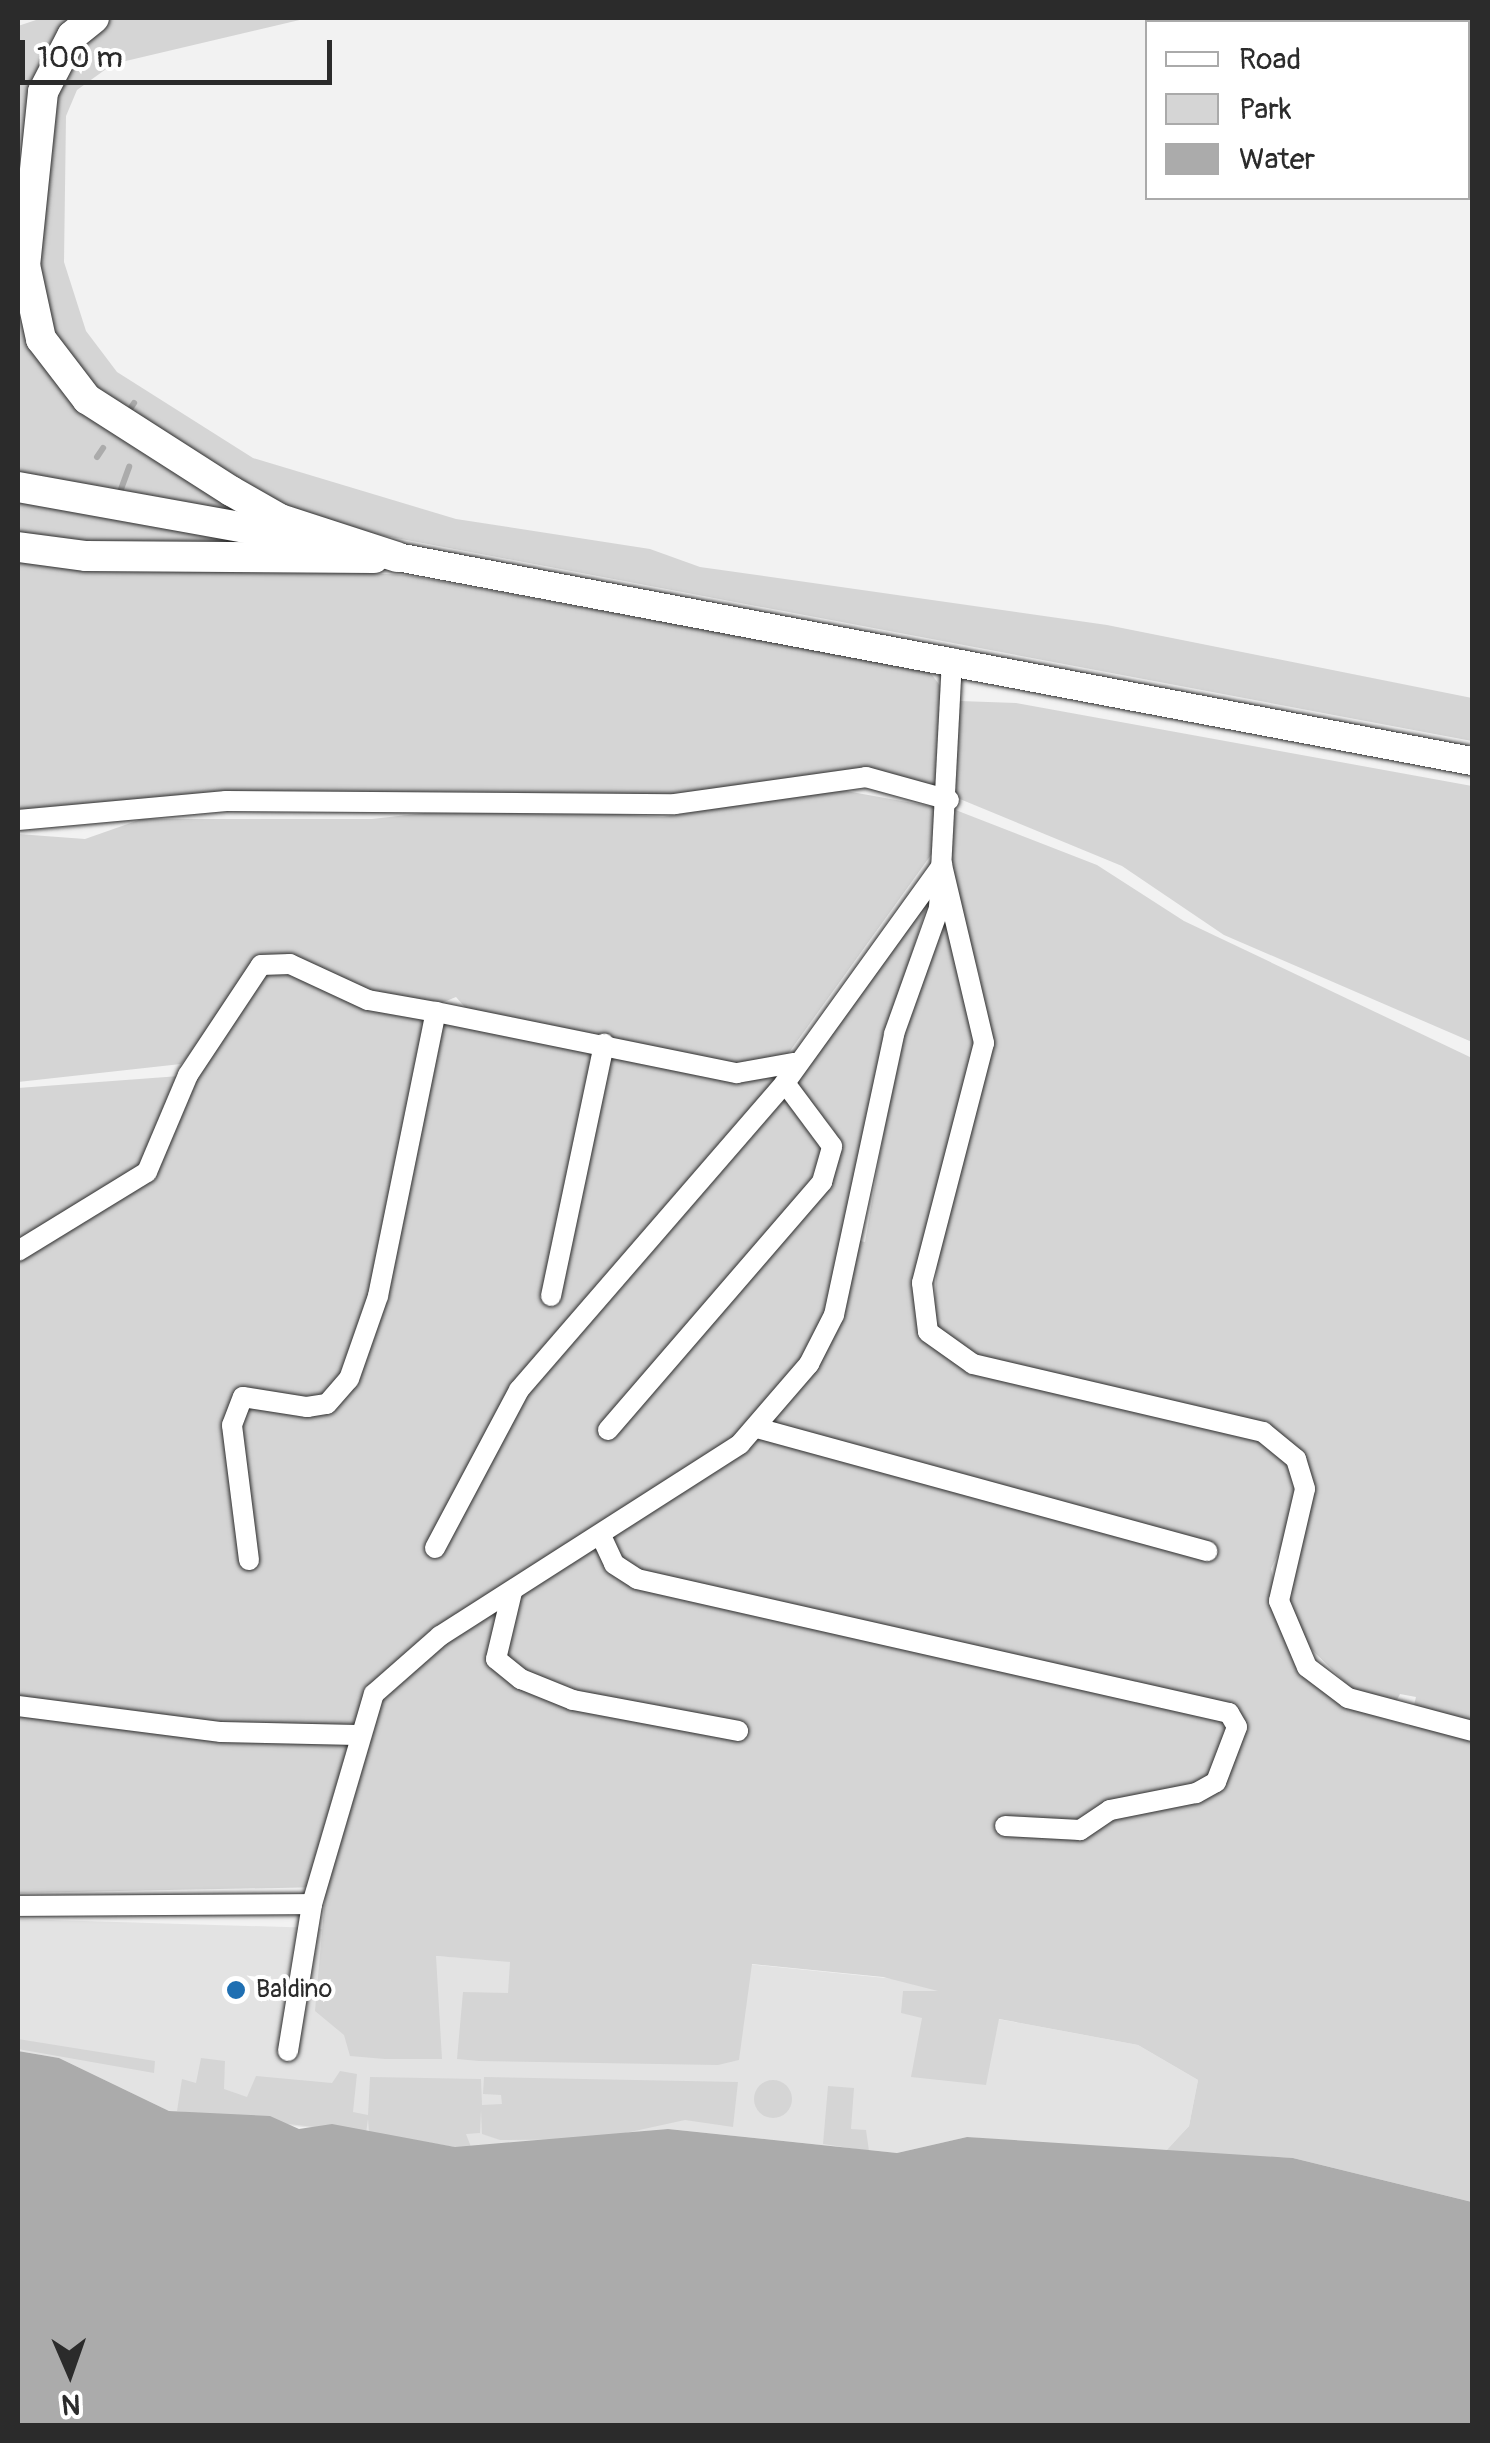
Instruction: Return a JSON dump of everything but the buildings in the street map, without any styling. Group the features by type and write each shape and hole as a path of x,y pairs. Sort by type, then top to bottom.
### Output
{"highway":[{"path":"94,18 72,36 43,92 25,265 41,340 86,399 231,491 280,519 397,556"},
{"path":"18,487 397,556"},
{"path":"18,546 303,562 397,556"}],"main road":[{"path":"397,556 952,658 1472,761"}],"lane":[{"path":"288,2051 312,1904 358,1735 394,1672 512,1592 602,1540 757,1428 834,1314 894,1034 939,908 949,800 952,658"},
{"path":"18,820 226,801 675,804 839,777 949,800"},
{"path":"434,1548 519,1390 785,1083 794,1063 942,865"},
{"path":"942,865 984,1043 922,1283 928,1332 973,1364 1264,1432 1296,1459 1305,1488 1278,1601 1301,1658 1348,1698 1472,1731"},
{"path":"18,1251 146,1172 188,1075 261,965 290,964 368,1000 737,1073 794,1063"},
{"path":"249,1560 232,1425 242,1397 307,1408 327,1404 349,1379 378,1296 436,1012"},
{"path":"551,1296 604,1044"},
{"path":"608,1430 822,1182 832,1146 785,1083"},
{"path":"757,1428 1208,1551"},
{"path":"602,1540 614,1564 637,1579 1229,1713 1237,1727 1216,1782 1196,1793 1110,1810 1080,1830 1005,1826"},
{"path":"512,1592 496,1659 521,1679 573,1700 738,1731"},
{"path":"18,1706 220,1732 358,1735"},
{"path":"18,1906 312,1904"}],"shaded area":[{"name":"Baldino","path":"18,1919 318,1928 406,1954 624,1969 747,1964 945,1984 988,1995 998,2019 1138,2045 1198,2080 1189,2126 1164,2153 967,2137 897,2153 668,2129 471,2147 169,2111 59,2058 18,2051"}],"green space":[{"path":"42,18 73,18 18,250 18,26"},
{"path":"111,18 308,18 113,64 77,90 66,116 64,262 86,331 117,372 253,458 456,519 650,549 700,567 1107,625 1472,698 1472,741 306,521 91,393 58,353 33,264 62,69"},
{"path":"18,273 34,343 245,510 243,519 18,478"},
{"path":"18,497 248,539 246,551 18,539"},
{"path":"18,555 406,575 929,671 941,687 944,794 906,783 634,800 522,793 18,816"},
{"path":"960,701 1016,703 1472,786 1472,1042 1224,935 1122,866 955,797"},
{"path":"835,789 935,807 936,848 785,1058 753,1068 471,1014 456,997 434,1006 387,999 273,957 181,1064 18,1082 18,834 85,839 142,819 372,819 486,806 663,817"},
{"path":"953,809 1097,865 1184,921 1472,1058 1472,2202 1293,2158 1164,2153 1189,2126 1198,2080 1138,2045 999,2019 986,2085 911,2077 922,2018 901,2013 903,1991 938,1991 883,1977 752,1964 739,2060 718,2065 479,2061 457,2059 463,1992 508,1993 510,1962 436,1956 442,2059 350,2056 344,2035 315,2011 326,1887 18,1893 18,1088 193,1075 255,976 278,967 358,1002 739,1078 782,1071 786,1099 827,1145 797,1208 804,1213 838,1150 833,1128 791,1090 794,1072 936,876 884,1043 849,1239 865,1242 900,1037 948,912 977,1027 924,1248 916,1311 924,1332 964,1368 1261,1436 1293,1466 1303,1497 1271,1569 1295,1666 1351,1708 1409,1726 1416,1697 1400,1694 1395,1704 1356,1693 1296,1634 1286,1600 1309,1514 1309,1477 1279,1438 1206,1409 995,1368 933,1332 939,1228 989,1060 980,976 951,889"},
{"path":"18,2039 155,2061 154,2073 18,2049"},
{"path":"201,2058 225,2061 224,2089 247,2097 256,2076 332,2083 340,2071 357,2074 353,2112 368,2115 370,2077 481,2079 482,2105 502,2104 501,2095 483,2094 484,2077 738,2082 733,2127 685,2120 598,2139 500,2140 482,2134 481,2110 480,2133 466,2134 471,2147 454,2147 369,2132 368,2119 366,2133 177,2111 182,2079 196,2083"},
{"path":"773,2080 787,2085 792,2099 787,2113 773,2118 759,2113 754,2099 759,2085"},
{"path":"828,2086 854,2088 851,2129 866,2130 869,2151 823,2144"}],"water":[{"path":"18,2051 59,2058 169,2111 270,2116 299,2129 332,2124 455,2147 668,2129 897,2153 967,2137 1293,2158 1472,2202 1472,2425 18,2425"}],"waterway":[{"path":"128,412 134,403"},
{"path":"97,457 103,448"},
{"path":"120,492 129,467"}],"place":[{"name":"Baldino","path":"236,1990"}]}
